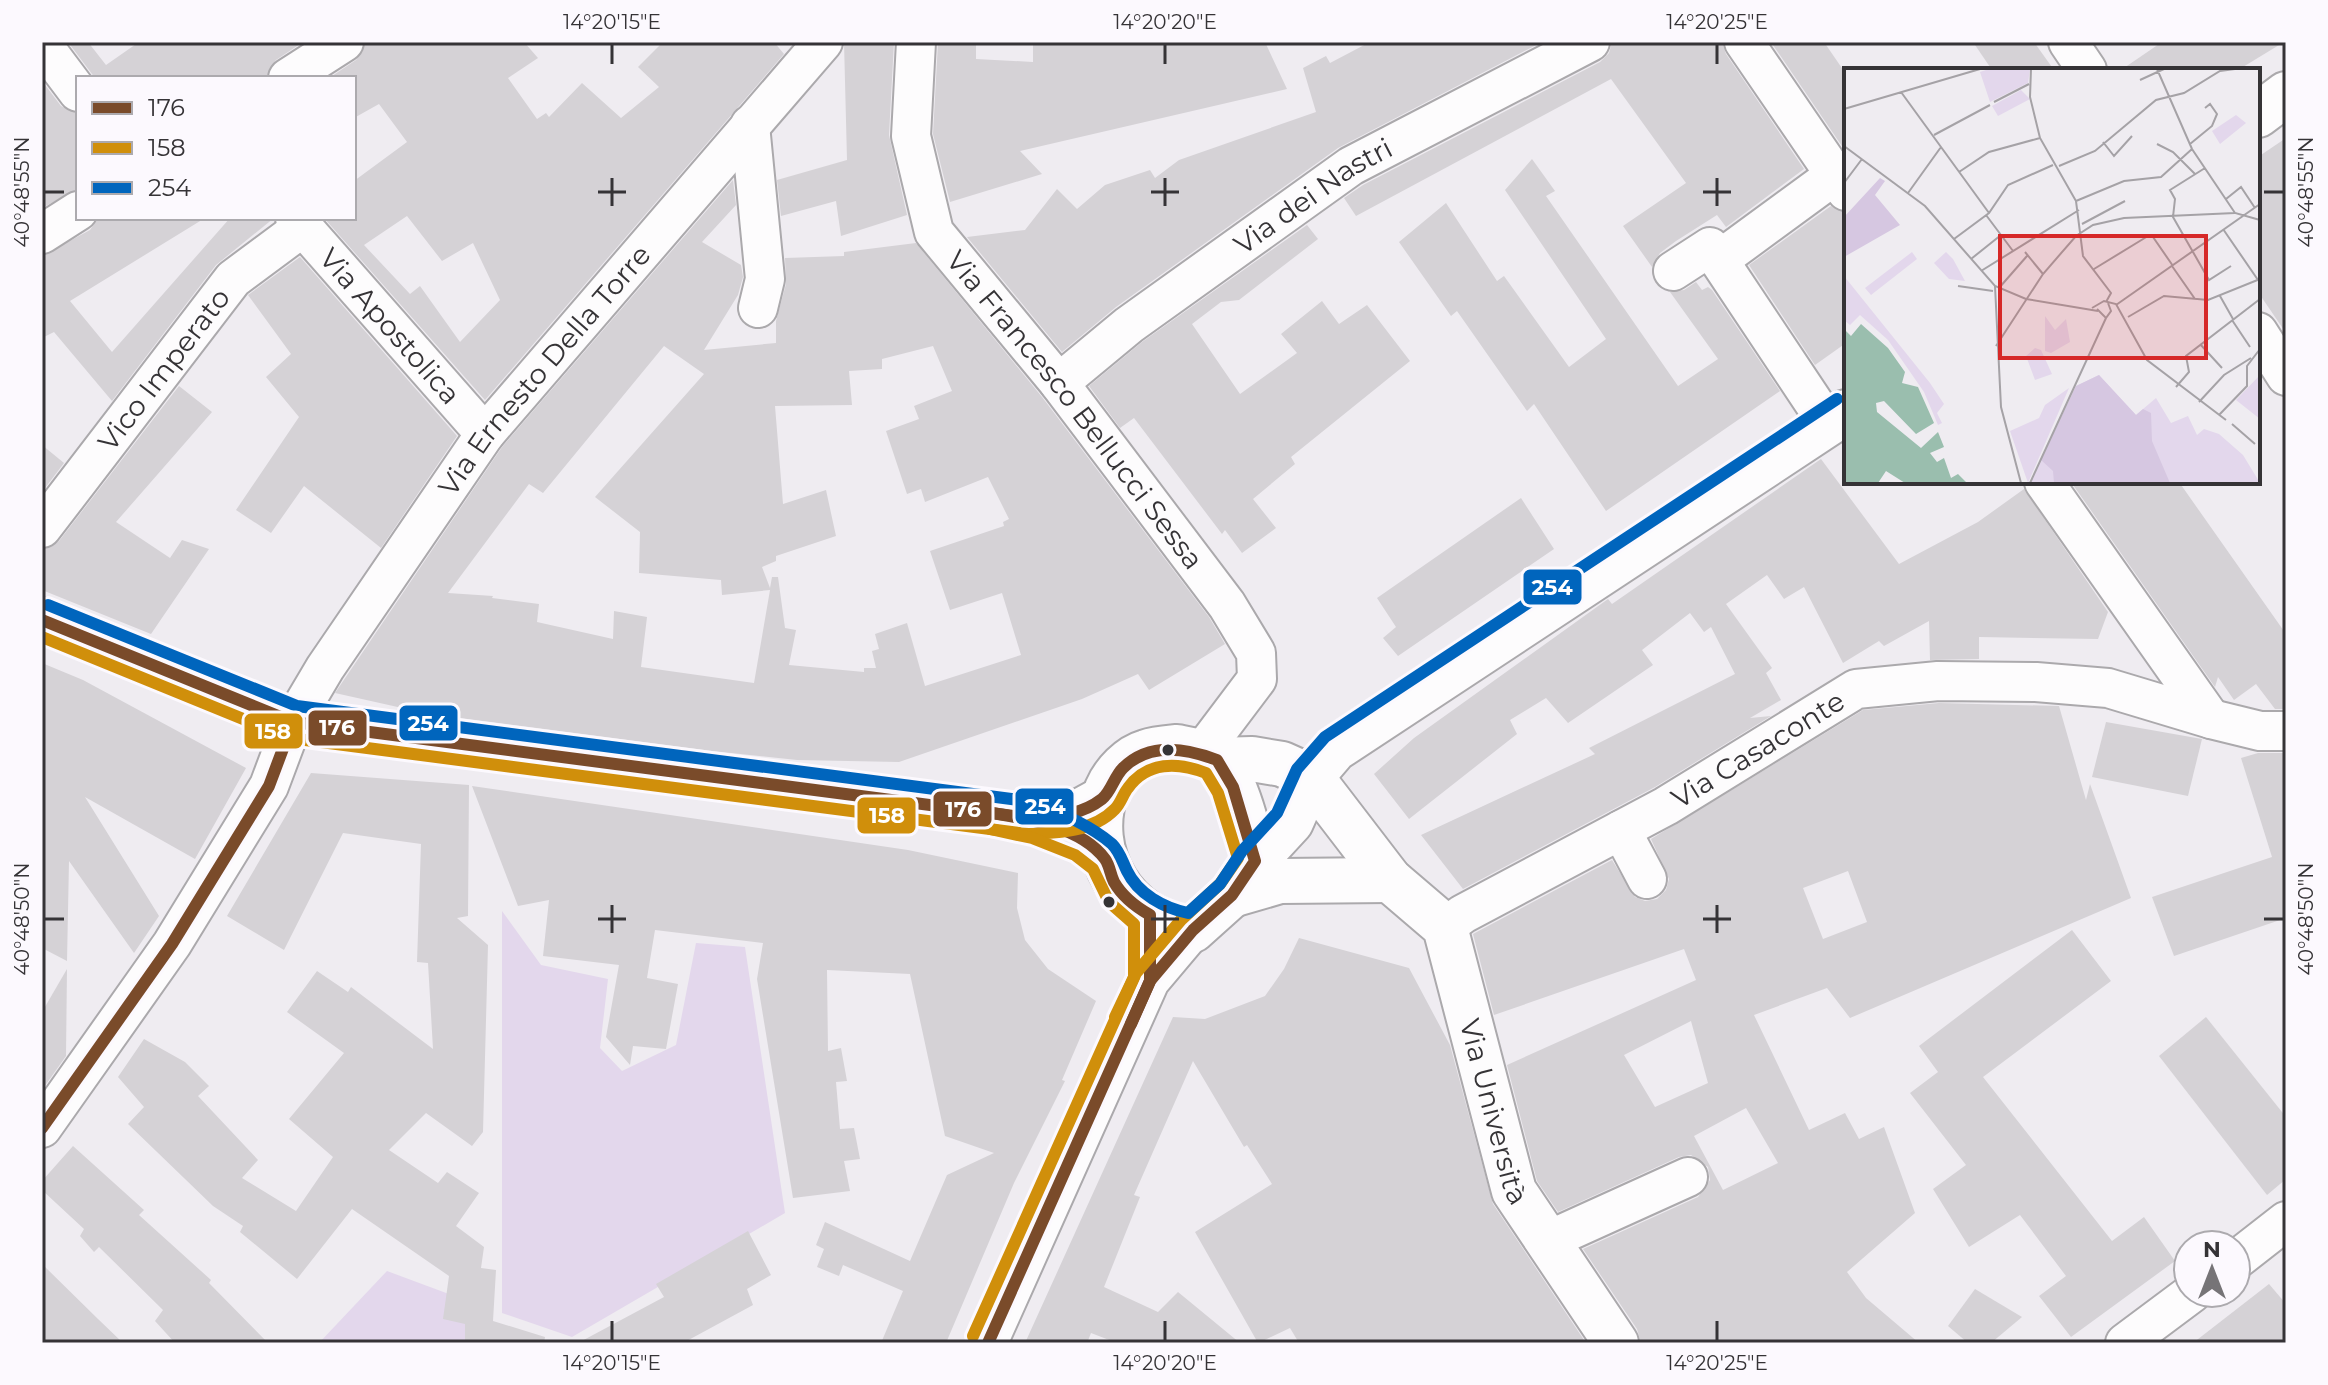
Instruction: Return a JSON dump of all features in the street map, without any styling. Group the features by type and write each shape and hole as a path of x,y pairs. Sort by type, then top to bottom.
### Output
{"main road":[{"path":"2260,114 2286,94"},
{"path":"1445,927 1390,880 1311,777 1267,762 1209,756 1177,747 1145,752 1128,762 1112,778 1104,798 1099,841 1114,882 1137,908 1174,928 1193,930 1291,822 1311,777 1335,749 1837,418"},
{"path":"42,620 293,722 1030,818 1073,815 1104,798"},
{"path":"1209,756 1233,787 1243,878"},
{"path":"1030,818 1073,837 1105,858"},
{"path":"1243,878 1280,881 1390,880"},
{"name":"Via Università","path":"1445,927 1514,1191 1616,1343"}],"street":[{"path":"291,76 344,42"},
{"name":"Via Ernesto Della Torre","path":"42,1128 181,931 269,786 293,722 325,668 485,434 823,42"},
{"name":"Via Francesco Bellucci Sessa","path":"916,42 911,136 934,232 1059,383 1227,605 1256,653 1257,679 1209,756"},
{"name":"Via dei Nastri","path":"1059,383 1129,325 1351,166 1590,42"},
{"path":"1719,260 1840,183 1744,42"},
{"path":"2068,42 2086,68"},
{"path":"42,44 76,89"},
{"path":"750,125 765,279 758,308"},
{"path":"42,234 76,212"},
{"name":"Via Apostolica","path":"299,222 485,434"},
{"name":"Vico Imperato","path":"42,528 233,279 299,222"},
{"path":"1673,271 1710,247 1837,418"},
{"path":"2260,335 2286,376"},
{"path":"2045,484 2211,719"},
{"name":"Via Casaconte","path":"1445,927 1621,830 1856,689 1938,681 2036,682 2108,688 2260,731 2286,731"},
{"path":"1621,830 1647,879"},
{"path":"1150,915 1150,981"},
{"path":"988,1343 1150,981 1193,930"},
{"path":"1549,1240 1688,1177"},
{"path":"2252,1252 2280,1237"},
{"path":"2125,1343 2172,1308"}],"shaded area":[{"path":"502,911 541,965 608,979 600,1048 622,1071 676,1045 696,943 745,947 785,1213 572,1337 502,1313"},
{"path":"387,1271 465,1300 465,1343 319,1343"}],"building":[{"path":"68,42 88,42 106,65 139,42 303,42 276,60 267,76 94,76"},
{"path":"366,42 524,42 538,58 508,78 537,119 546,113 549,117 582,83 621,118 659,87 638,67 663,42 774,42 784,54 485,400 326,220 356,220 356,180 407,142 379,104 356,117 356,76 332,76 356,60","holes":["407,216 442,261 473,243 500,300 460,342 420,286 410,294 364,245"]},
{"path":"844,42 894,42 889,135 907,215 841,236 836,201 781,216 777,180 847,160"},
{"path":"938,42 976,42 976,59 1033,62 1033,42 1265,42 1287,89 1020,151 1042,174 950,202 933,134"},
{"path":"1370,42 1542,42 1338,148 1116,307 1062,352 967,237 1025,230 1057,189 1077,209 1105,185 1150,170 1155,178 1179,160 1316,112 1303,68 1326,56 1330,63"},
{"path":"1612,42 1722,42 1726,54 1804,169 1726,227 1717,215 1676,241 1660,253 1652,267 1623,226 1686,183 1611,79 1356,216 1344,198 1363,185 1600,62 1609,53"},
{"path":"1771,42 1824,42 1844,71 1844,149"},
{"path":"1973,42 2034,42 2053,68 1991,68"},
{"path":"2162,42 2284,42 2241,68 2124,68"},
{"path":"42,81 61,106 76,113 76,190 42,208"},
{"path":"2286,138 2286,333 2260,295 2260,156"},
{"path":"1532,159 1555,191 1546,196 1678,386 1718,359 1670,292 1684,290 1696,282 1702,290 1708,287 1712,290 1780,391 1606,511 1534,404 1527,411 1457,311 1451,316 1399,242 1446,203 1497,281 1504,276 1569,367 1606,339 1505,190"},
{"path":"733,180 736,205 702,242 741,265 743,277 738,295 704,350 776,343 776,321 786,284 785,258 844,256 844,252 916,243 1042,397 1209,617 1225,644 1149,690 1138,674 1082,699 899,762 797,760 712,751 429,714 335,693 502,447","holes":["664,346 704,374 595,497 640,532 639,573 721,580 722,595 770,590 754,683 641,667 647,617 614,611 613,639 537,622 539,604 493,596 448,593 529,484 543,493","933,346 952,391 914,406 919,419 886,431 907,494 921,489 925,502 988,477 1009,519 1003,522 1004,526 930,551 950,610 1002,593 1021,655 925,686 907,623 875,634 879,649 872,651 876,668 864,668 864,672 789,665 796,630 785,628 778,577 772,577 770,588 762,567 776,561 776,556 836,536 826,490 783,504 775,406 852,405 849,371 882,369 882,359"]},
{"path":"1831,206 1844,212 1844,344 1815,365 1749,265"},
{"path":"97,220 202,220 70,301 112,352 228,220 272,220 216,265 112,401 54,332 42,338 42,256 90,230"},
{"path":"1307,225 1318,239 1239,300 1221,302 1192,324 1240,394 1297,353 1281,334 1322,301 1339,324 1367,305 1410,361 1291,457 1295,464 1253,499 1276,528 1242,553 1225,530 1222,534 1134,418 1120,428 1089,386 1142,342"},
{"path":"300,257 457,436 381,548 304,486 271,533 236,510 299,417 266,377 291,354 248,295"},
{"path":"179,386 212,412 116,522 170,558 182,540 209,549 151,634 42,590 42,550 59,541"},
{"path":"42,445 64,463 42,492"},
{"path":"1821,459 1899,564 1978,522 2024,489 2108,612 2098,639 1979,637 1979,659 1930,660 1929,621 1884,646 1879,641 1843,663 1804,587 1784,599 1767,575 1726,604 1772,668 1766,673 1781,700 1750,718 1771,716 1655,787 1463,889 1421,835 1595,754 1589,748 1735,674 1711,627 1704,632 1690,613 1642,650 1653,665 1568,723 1546,698 1510,720 1517,734 1409,819 1374,774 1414,738 1608,599 1612,604"},
{"path":"2072,484 2180,484 2286,634 2286,709 2275,709 2256,684 2234,700 2218,677 2215,687"},
{"path":"1521,498 1554,549 1398,656 1383,638 1396,627 1377,598"},
{"path":"42,663 83,680 246,768 195,859 85,797 159,916 134,953 69,861 67,961 42,948"},
{"path":"1939,703 2059,706 2086,800 2090,784 2131,898 1850,1018 1827,988 1754,1015 1809,1130 1845,1113 1859,1139 1884,1127 1915,1213 1847,1272 1866,1298 1919,1343 1641,1343 1637,1329 1583,1249 1698,1197 1710,1180 1708,1167 1691,1155 1679,1157 1558,1212 1537,1181 1507,1065 1696,980 1684,949 1494,1015 1473,934 1612,860 1635,897 1645,901 1657,899 1666,890 1669,879 1651,839 1863,710","holes":["1848,871 1867,922 1823,939 1803,888","1691,1021 1708,1083 1655,1107 1624,1055","1746,1108 1778,1163 1723,1190 1694,1136"]},
{"path":"2106,722 2202,739 2188,796 2092,777"},
{"path":"2258,753 2286,753 2286,918 2174,956 2152,897 2272,857 2241,758"},
{"path":"311,773 469,785 468,916 457,918 488,945 483,1132 472,1146 426,1113 389,1150 438,1183 447,1172 479,1193 456,1226 484,1247 481,1268 496,1270 493,1321 545,1337 544,1343 465,1343 465,1324 443,1319 449,1276 352,1209 297,1279 240,1232 243,1226 213,1206 128,1124 144,1107 118,1077 144,1039 185,1062 209,1086 198,1096 258,1160 242,1178 296,1211 333,1157 289,1119 344,1053 287,1012 317,971 348,992 351,987 433,1049 428,963 417,962 421,844 343,833 284,950 227,916"},
{"path":"472,786 908,850 1018,873 1017,908 1025,940 1048,969 1096,1001 1062,1080 1065,1081 1014,1183 946,1343 881,1343 903,1291 843,1265 839,1276 817,1267 824,1249 816,1245 825,1222 910,1261 947,1175 994,1153 945,1136 910,974 827,970 828,1051 841,1048 847,1081 836,1082 840,1129 854,1128 860,1159 844,1161 850,1191 793,1198 757,979 763,943 655,930 647,978 678,984 666,1049 633,1046 630,1065 606,1037 619,965 543,956 549,900 518,906"},
{"path":"2072,930 2111,981 1983,1077 2112,1241 2144,1217 2172,1257 2172,1263 2071,1337 2039,1296 2066,1276 2020,1215 1969,1247 1933,1189 1966,1165 1910,1093 1938,1072 1919,1046"},
{"path":"1299,938 1409,968 1450,1045 1493,1204 1586,1343 1299,1343 1290,1328 1258,1343 1195,1232 1272,1184 1247,1145 1244,1147 1193,1061 1134,1195 1140,1197 1104,1287 1158,1312 1178,1292 1240,1343 1117,1343 1091,1333 1087,1343 1025,1343 1173,1017 1205,1019 1265,996 1284,969"},
{"path":"67,969 66,1056 42,1090 42,1012"},
{"path":"2206,1017 2286,1117 2286,1179 2267,1195 2159,1056"},
{"path":"73,1146 144,1210 139,1215 211,1280 209,1283 268,1343 175,1343 155,1321 163,1310 99,1247 94,1252 80,1236 84,1229 42,1190 42,1181"},
{"path":"748,1231 771,1275 747,1289 753,1305 683,1343 578,1343 664,1297 656,1284"},
{"path":"42,1264 98,1319 123,1343 42,1343"},
{"path":"2269,1284 2286,1304 2286,1343 2193,1343 2237,1309 2252,1309 2252,1297"},
{"path":"1975,1289 2022,1317 1991,1343 1968,1343 1948,1326"}],"transit line":[{"name":"254","path":"48,605 297,706 1034,802 1103,837 1115,847 1138,887 1161,904 1188,913 1220,884 1242,851 1277,813 1297,769 1325,737 1837,399"},
{"name":"176","path":"42,620 293,722 1030,818 1068,814 1094,805 1105,796 1123,768 1144,754 1180,750 1217,760 1233,787 1255,861 1232,895 1193,930 1150,981 988,1343"},
{"name":"158","path":"42,637 290,738 1028,834 1074,830 1106,817 1136,779 1154,768 1185,767 1206,773 1218,793 1238,858 1220,884 1181,920 1136,973 973,1336"},
{"name":"176","path":"42,1128 172,944 269,786 293,722"},
{"name":"176","path":"992,813 1053,826 1082,839 1105,859 1121,892 1150,915 1150,981 1131,1024"},
{"name":"158","path":"990,829 1032,838 1075,855 1093,869 1109,902 1134,924 1134,977 1115,1017"}]}
